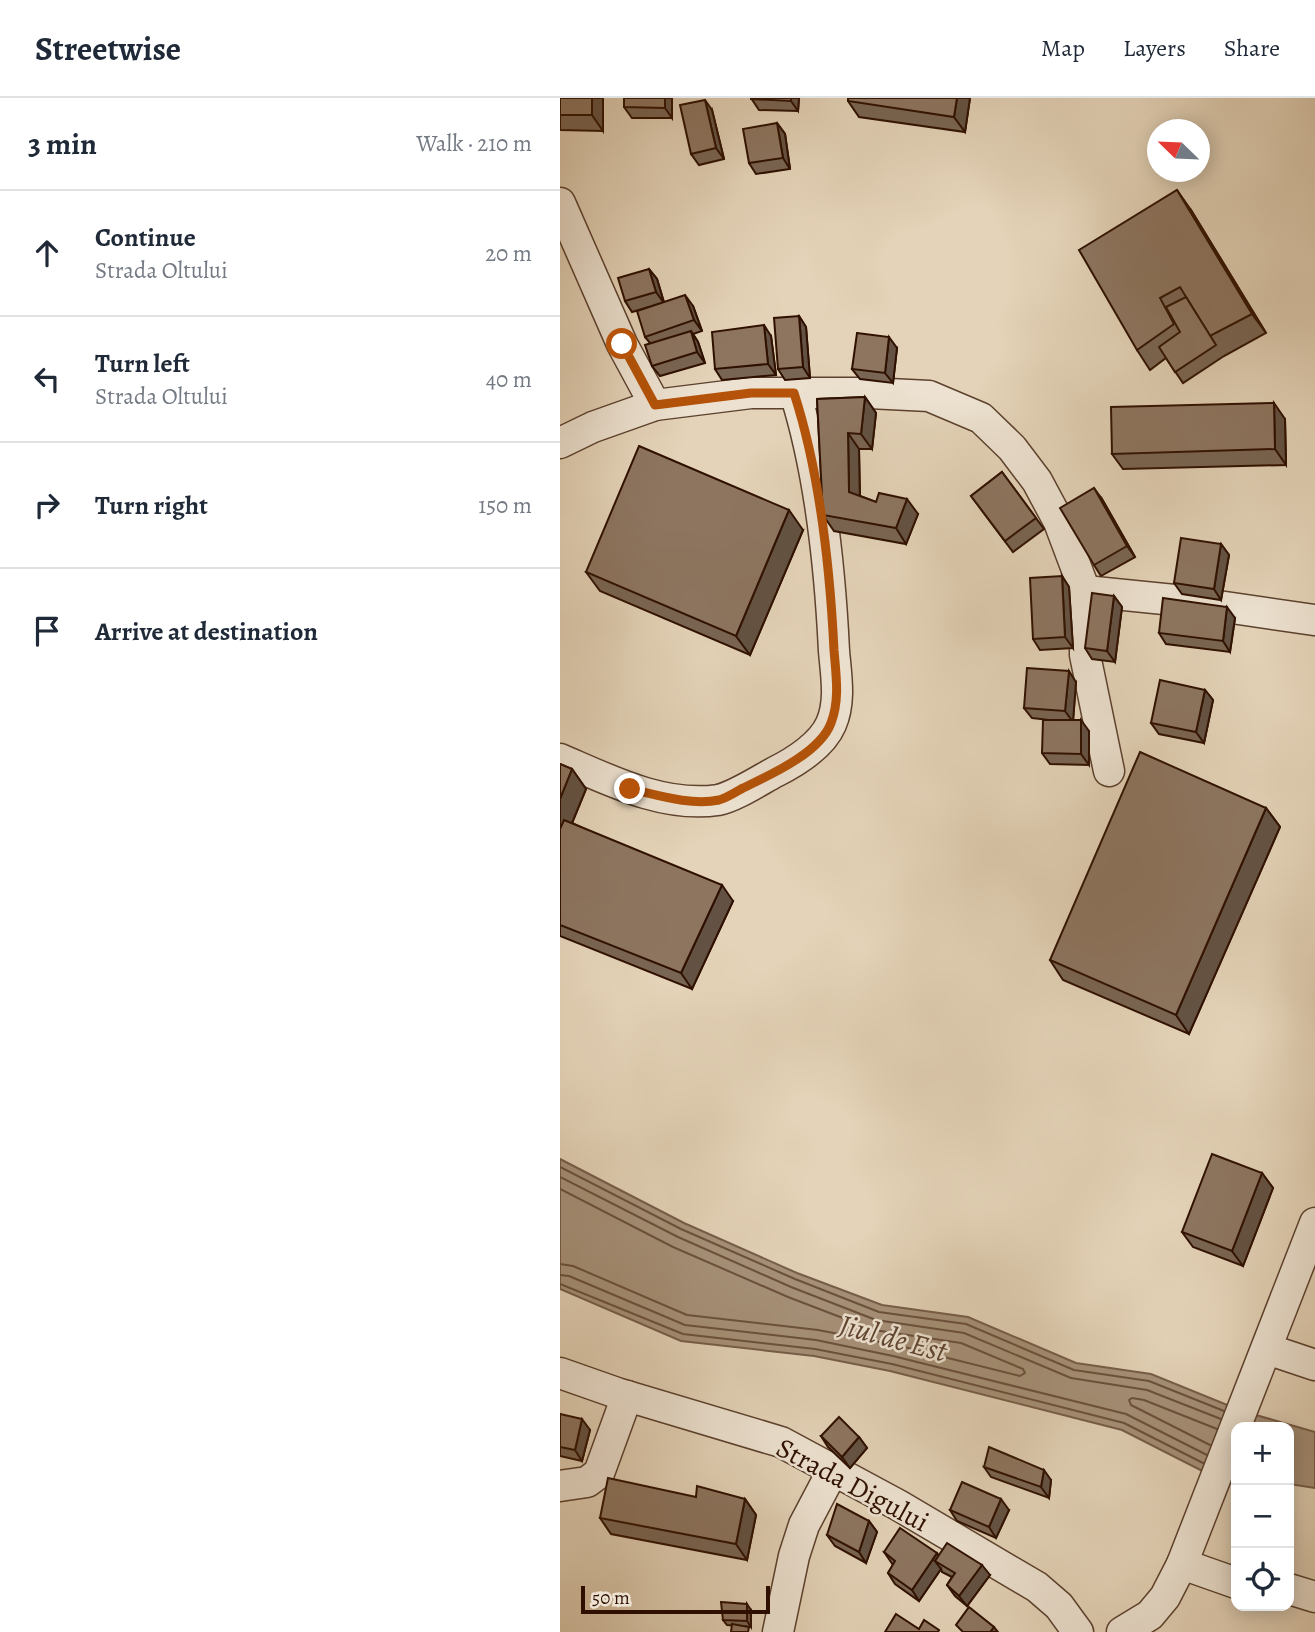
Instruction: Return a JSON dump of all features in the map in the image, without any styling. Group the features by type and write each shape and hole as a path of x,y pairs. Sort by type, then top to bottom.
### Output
{"street":[{"path":"560,204 622,344 655,405"},
{"path":"560,443 593,427 655,405 751,393 929,396 981,418 1012,448 1037,481 1059,522 1085,590 1085,655 1109,771"},
{"path":"560,759 630,789 692,800 720,800 783,768 816,745 831,726 837,702 832,610 817,490 804,422 794,393"},
{"path":"1085,590 1314,620"},
{"path":"1122,1632 1154,1623 1186,1552 1315,1223"},
{"path":"1266,1349 1315,1365"},
{"name":"Strada Digului","path":"560,1373 781,1442 1037,1587 1059,1606 1078,1632"},
{"path":"560,1486 587,1482 599,1474 627,1396"},
{"path":"778,1632 794,1556 804,1525 834,1470"},
{"path":"1186,1552 1231,1580"},
{"path":"1294,1591 1315,1597"}],"water":[{"name":"Jiul de Est","path":"560,1159 684,1223 797,1273 882,1305 968,1317 1076,1363 1151,1374 1242,1411 1280,1422 1231,1422 1231,1479 1216,1478 1122,1430 890,1371 814,1356 681,1341 560,1289"},
{"path":"1294,1426 1315,1432 1315,1488 1294,1485"}],"building":[{"path":"560,98 592,98 592,115 560,115"},
{"path":"624,98 665,98 665,108 624,107"},
{"path":"791,98 791,101 751,99"},
{"path":"848,98 957,98 954,117 848,101"},
{"path":"705,100 716,148 691,154 680,105"},
{"path":"777,123 783,158 749,163 743,129"},
{"path":"1177,190 1252,314 1210,336 1180,287 1160,298 1174,324 1137,350 1079,250"},
{"path":"649,269 656,292 625,301 618,278"},
{"path":"685,295 694,320 645,337 637,311"},
{"path":"1186,297 1216,345 1175,372 1159,347 1180,332 1166,307"},
{"path":"799,316 803,367 778,369 774,318"},
{"path":"764,325 768,364 715,369 712,332"},
{"path":"691,331 697,352 652,366 645,345"},
{"path":"857,333 889,337 885,373 852,369"},
{"path":"865,397 861,434 848,433 849,492 876,502 879,493 907,499 896,528 823,515 817,399"},
{"path":"1274,403 1275,449 1112,454 1111,407"},
{"path":"639,446 789,510 736,636 586,572"},
{"path":"1002,472 1036,518 1005,541 971,496"},
{"path":"1094,488 1127,546 1094,565 1060,508"},
{"path":"1181,538 1221,544 1214,589 1174,583"},
{"path":"1062,576 1065,637 1033,639 1030,578"},
{"path":"1092,593 1114,596 1107,651 1085,648"},
{"path":"1163,598 1227,607 1223,641 1159,633"},
{"path":"1027,668 1069,671 1065,711 1024,708"},
{"path":"1160,680 1205,690 1196,732 1151,723"},
{"path":"1043,720 1081,720 1081,754 1042,753"},
{"path":"1140,752 1266,808 1176,1015 1050,960"},
{"path":"560,764 572,769 560,799"},
{"path":"564,820 722,885 681,973 560,925 560,829"},
{"path":"1212,1154 1262,1173 1232,1251 1182,1232"},
{"path":"560,1414 582,1419 575,1450 560,1447"},
{"path":"839,1417 859,1437 842,1457 821,1436"},
{"path":"989,1447 1044,1470 1041,1487 984,1467"},
{"path":"608,1478 696,1497 697,1486 745,1499 736,1544 600,1518"},
{"path":"962,1482 1001,1499 989,1527 950,1510"},
{"path":"837,1504 869,1521 859,1552 827,1535"},
{"path":"900,1528 937,1553 912,1590 888,1573 895,1561 884,1552"},
{"path":"947,1543 982,1565 959,1596 947,1585 955,1573 935,1561"},
{"path":"721,1602 747,1604 747,1621 723,1620"},
{"path":"969,1607 994,1627 990,1632 963,1632 956,1625"},
{"path":"896,1614 919,1629 924,1620 939,1630 885,1632"},
{"path":"732,1624 749,1627 748,1632 731,1632"}],"route":[{"path":"622,344 655,405 751,393 794,393 804,422 817,490 832,610 837,702 831,726 816,745 783,768 720,800 692,800 630,789"}]}
